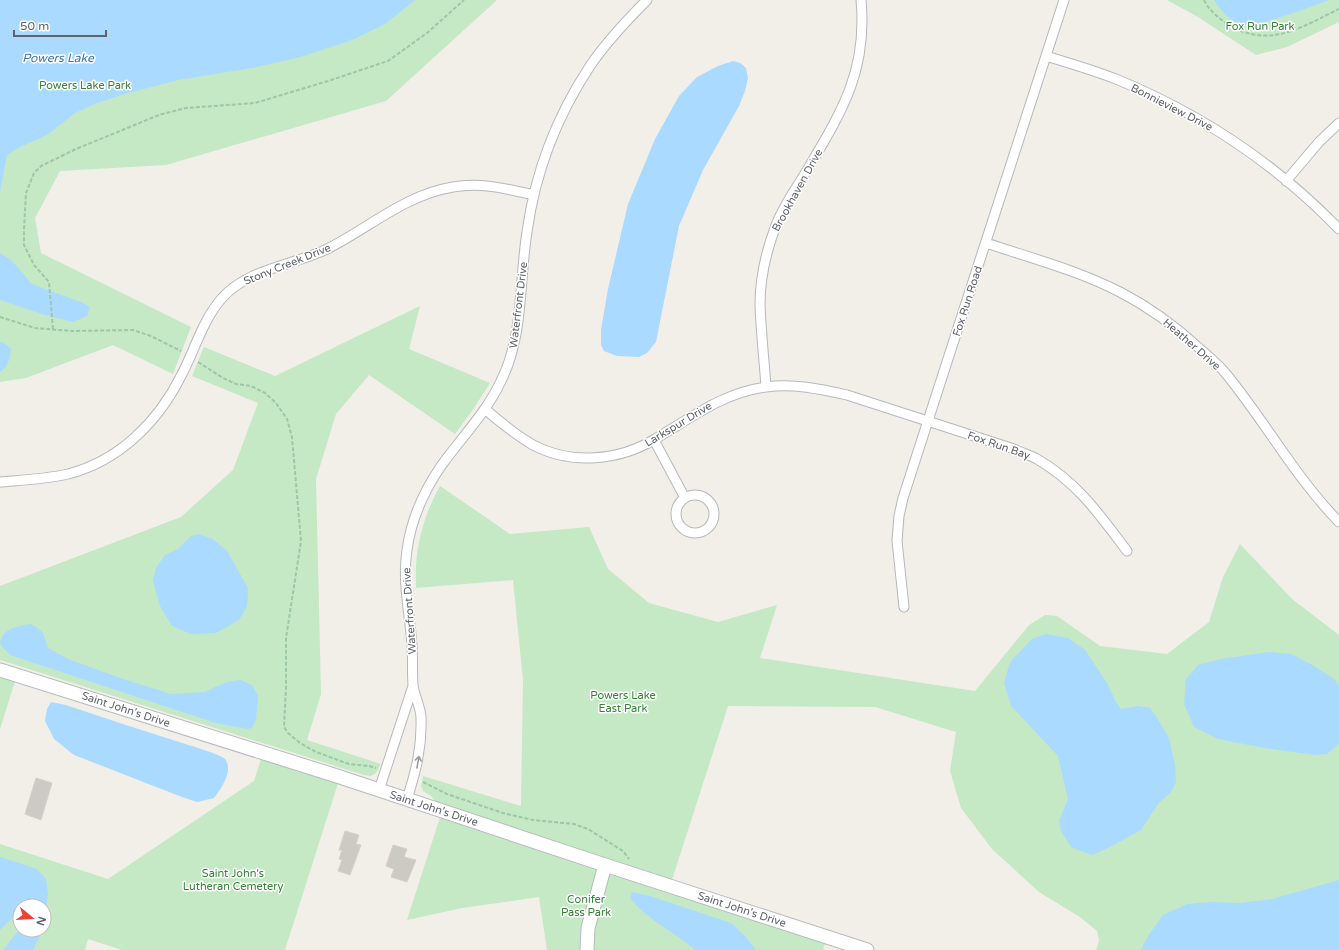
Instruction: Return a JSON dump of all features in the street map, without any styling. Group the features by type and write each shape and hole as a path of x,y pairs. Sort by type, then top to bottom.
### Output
{"street":[{"name":"Waterfront Drive","path":"407,799 417,767 421,744 421,716 413,686 412,647 405,570 407,550 412,527 420,503 431,481 484,409 502,381 515,341 527,231 534,195 546,153 557,127 590,66 608,42 647,0"},
{"name":"Brookhaven Drive","path":"766,386 760,304 762,276 767,251 775,226 841,111 852,87 860,56 863,23 861,0"},
{"name":"Fox Run Road","path":"904,607 897,541 899,516 903,498 1064,0"},
{"name":"Bonnieview Drive","path":"1046,56 1114,78 1197,118 1243,147 1286,181 1326,216 1339,230"},
{"path":"1286,181 1318,142 1339,122"},
{"name":"Stony Creek Drive","path":"0,482 49,478 70,474 109,457 143,431 171,396 191,356 200,332 210,314 223,298 238,284 255,275 302,260 325,250 370,226 411,199 432,191 455,186 479,185 534,195"},
{"name":"Heather Drive","path":"986,243 1075,272 1102,283 1163,318 1185,335 1226,374 1250,405 1298,474 1339,522"},
{"name":"Larkspur Drive","path":"484,409 534,446 562,455 590,459 634,450 654,440 713,403 738,393 766,386 796,386 823,389 847,395 928,422"},
{"name":"Fox Run Bay","path":"928,422 1014,449 1036,458 1055,470 1075,486 1095,507 1127,551"},
{"path":"654,440 685,498"},
{"path":"690,496 702,497 714,510 712,522 704,531 692,533 685,531 680,527 676,515 677,508 685,498 690,496"},
{"name":"Saint John's Drive","path":"0,670 407,799 867,950"},
{"name":"Waterfront Drive","path":"379,790 413,686"},
{"path":"587,950 588,928 605,865"}],"path":[{"path":"52,329 49,282 34,265 24,245 26,193 34,173 41,166 159,115 186,108 255,103 388,61 427,33 464,0"},
{"path":"1204,0 1207,6 1221,21 1240,30 1258,36 1274,36 1292,31 1339,9"},
{"path":"0,317 35,328 72,331 133,330 151,336 191,356 223,378 236,384 250,386 265,393 276,402 287,419 292,437 301,541 286,638 284,727 288,733 300,743 316,752 349,764 369,766 386,771"},
{"path":"413,779 462,800 503,813 533,820 574,824 588,829 623,851 630,858 626,872"}],"green space":[{"name":"Powers Lake Park","path":"0,0 497,0 386,101 166,165 60,171 35,218 41,253 191,327 173,374 113,345 26,378 0,382"},
{"name":"Fox Run Park","path":"1167,0 1339,0 1339,22 1287,47 1256,55 1198,17"},
{"path":"420,306 409,349 490,383 455,434 369,375 336,414 316,479 321,694 307,740 381,764 376,773 371,776 364,775 0,660 0,586 181,517 233,470 258,403 192,376 204,347 275,376"},
{"path":"440,486 510,534 589,527 608,569 649,603 718,622 777,605 760,658 975,691 1029,625 1045,615 1057,616 1100,646 1167,654 1209,622 1223,577 1240,544 1292,599 1339,635 1339,950 1096,950 1099,941 1097,931 1080,917 1039,892 992,849 961,808 950,771 956,732 875,707 728,706 670,886 827,937 823,950 547,950 539,897 462,908 407,920 442,811 431,796 423,791 421,786 423,776 521,806 523,680 513,580 416,588 416,561 420,536 428,510"},
{"path":"0,670 17,675 0,729"},
{"name":"Saint John's Lutheran Cemetery","path":"263,753 340,777 285,950 122,950 88,939 85,950 0,950 0,844 108,879 254,781"}],"water":[{"name":"Powers Lake","path":"0,0 415,0 385,24 352,40 300,57 257,67 178,80 128,93 97,103 75,113 47,135 20,147 7,155 0,192"},
{"path":"1214,0 1329,0 1273,20 1245,25 1227,16"},
{"path":"733,61 740,63 746,68 748,78 745,91 739,106 703,170 679,226 656,342 647,353 639,357 617,356 604,351 601,345 601,330 608,289 628,204 655,139 679,96 697,77 718,66"},
{"path":"0,253 11,260 32,284 90,307 87,316 73,322 45,315 0,300"},
{"path":"0,342 4,343 11,349 8,362 5,368 0,372"},
{"path":"198,534 213,539 227,551 248,588 247,606 239,620 216,633 191,634 172,626 160,606 153,581 156,568 165,555 178,549 191,536"},
{"path":"30,624 38,628 43,633 48,648 68,659 123,679 171,694 204,692 227,682 240,680 252,685 258,696 256,720 252,728 247,729 216,723 10,655 0,644 1,639 10,629"},
{"path":"1046,634 1068,638 1085,650 1107,683 1121,709 1138,706 1150,708 1169,738 1175,765 1176,782 1171,792 1158,804 1141,830 1092,855 1071,847 1061,831 1059,821 1068,799 1058,756 1011,706 1004,683 1010,662 1032,639"},
{"path":"1269,652 1291,654 1334,679 1339,686 1339,744 1327,754 1315,755 1265,748 1218,739 1194,727 1184,704 1186,679 1198,665 1221,659"},
{"path":"51,702 66,705 205,750 222,757 225,759 228,768 226,779 214,798 197,802 74,755 54,739 45,721 47,709"},
{"path":"0,857 37,869 46,879 48,894 48,898 12,898 12,918 0,930"},
{"path":"1339,880 1339,950 1141,950 1148,936 1163,915 1188,904 1212,902 1240,903 1272,899"},
{"path":"632,892 650,896 731,923 746,937 756,950 695,950 653,920 637,906 630,898"},
{"path":"13,938 39,938 33,950 3,950"}],"building":[{"path":"36,778 52,783 41,820 25,814"},
{"path":"345,831 359,835 356,844 361,845 350,875 338,871 342,860 339,859 342,850 339,850"},
{"path":"393,845 407,849 404,857 416,860 407,882 391,877 394,869 386,866"}],"park label":[{"name":"Powers Lake East Park","path":"623,701"},
{"name":"Conifer Pass Park","path":"586,905"}]}
